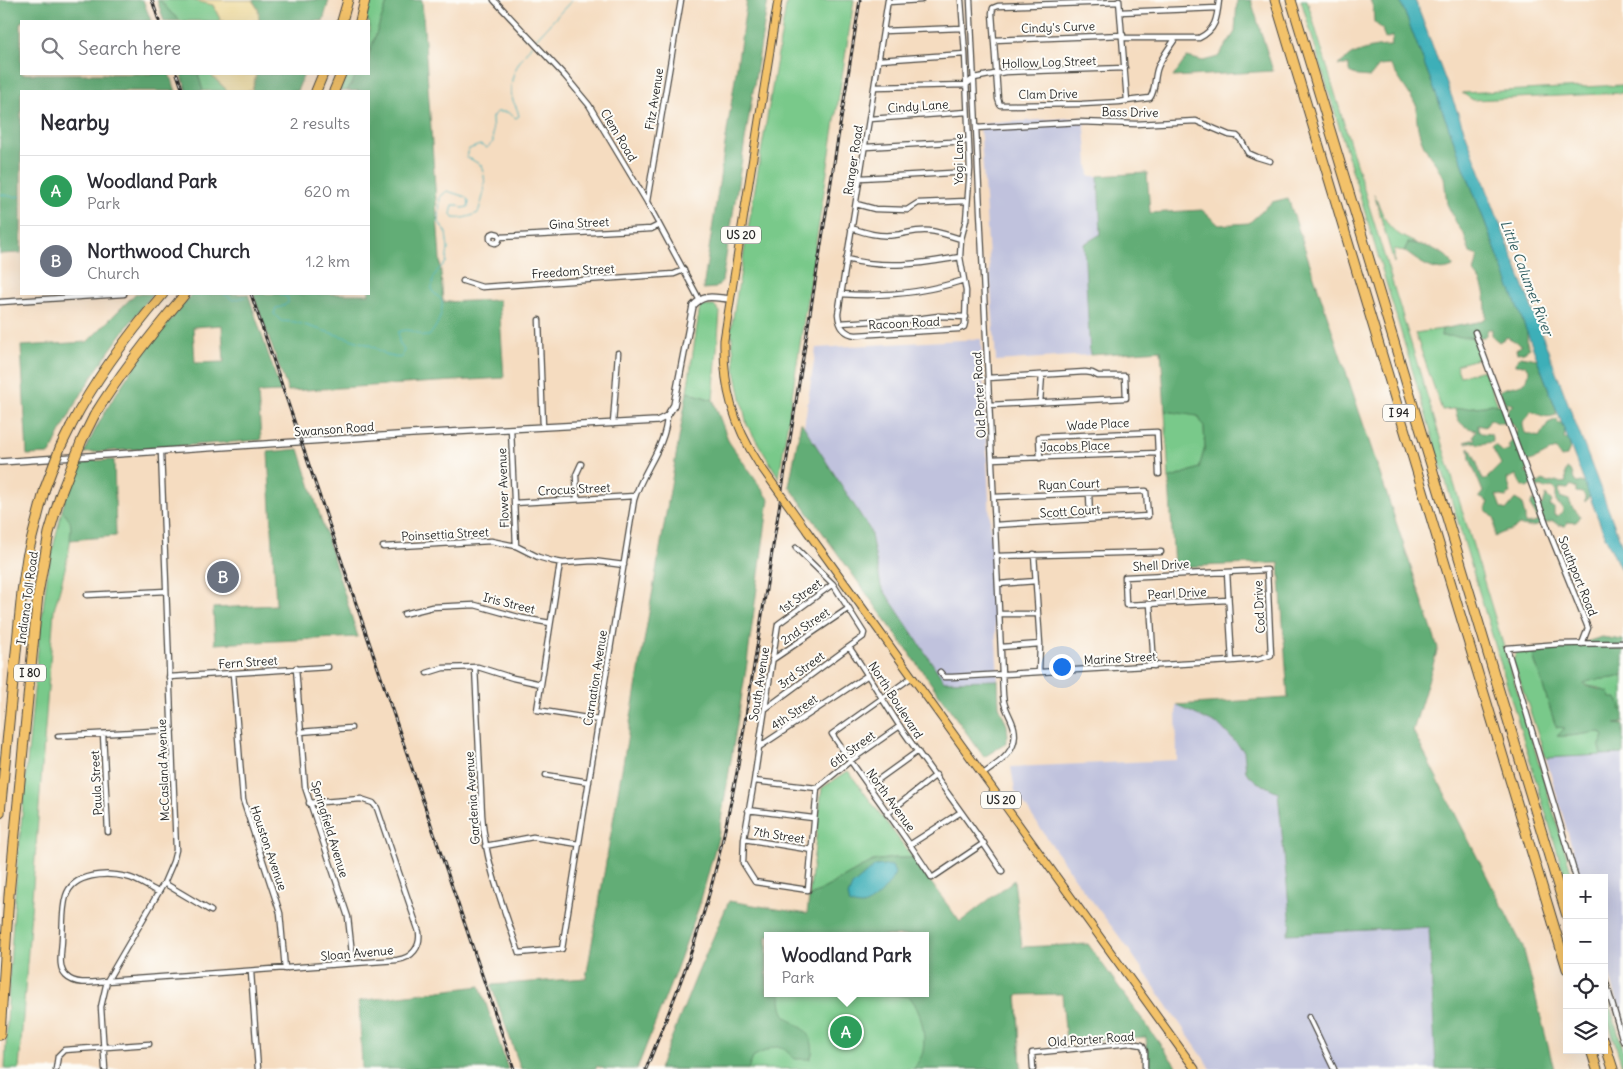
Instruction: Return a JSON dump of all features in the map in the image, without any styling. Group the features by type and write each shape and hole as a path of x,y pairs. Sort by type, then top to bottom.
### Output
{"highway":[{"path":"342,20 348,0"},
{"path":"360,20 365,0"},
{"name":"I 94","path":"1276,0 1565,964"},
{"name":"I 94","path":"1292,0 1563,903"},
{"path":"316,90 323,75"},
{"path":"334,90 341,75"},
{"name":"Indiana Toll Road","path":"0,813 22,592 27,557 45,488 60,448 82,403 114,354 162,295"},
{"name":"Indiana Toll Road","path":"0,1035 9,895 38,594 49,532 60,496 82,440 94,416 130,360 184,295"},
{"path":"1608,1053 1613,1069"},
{"path":"1592,1054 1596,1069"}],"main road":[{"name":"US 20","path":"778,0 724,340 727,389 737,425 759,464 1195,1069"}],"street":[{"name":"Clem Road","path":"494,0 565,76 589,105 646,202 699,299"},
{"name":"Fitz Avenue","path":"646,202 680,0"},
{"path":"888,1 921,0"},
{"name":"Yogi Lane","path":"961,0 969,172 966,220 961,239 960,257 966,291 966,317"},
{"name":"Old Porter Road","path":"970,0 1002,674 1004,701 1014,729 1015,739 1012,749 1005,757 983,774"},
{"path":"1120,12 1218,8 1219,0"},
{"name":"Ranger Road","path":"840,323 838,314 846,259 866,148 888,1"},
{"path":"996,74 992,13 993,8 998,6 1119,1 1127,101 1150,98 1158,67 1175,38"},
{"name":"Cindy's Curve","path":"994,40 1123,36 1198,38 1207,34 1212,29 1218,8"},
{"path":"884,30 962,28"},
{"path":"879,60 965,54"},
{"name":"Hollow Log Street","path":"974,78 996,74 1037,71 1125,68"},
{"name":"Clam Drive","path":"996,74 998,101 1002,106 1127,101"},
{"path":"875,87 966,85 974,78"},
{"name":"Cindy Lane","path":"870,119 967,112"},
{"name":"Bass Drive","path":"976,128 1080,122 1136,124 1196,121 1229,135 1238,136 1248,152 1270,161"},
{"path":"866,148 968,141"},
{"path":"861,178 969,172"},
{"path":"856,204 875,209 907,210 918,204 967,201"},
{"name":"Gina Street","path":"500,237 650,229 659,225"},
{"path":"852,228 879,236 896,235 912,231 929,231 961,239"},
{"path":"846,259 864,263 904,265 960,257"},
{"name":"Freedom Street","path":"464,281 482,287 674,274 684,270"},
{"path":"841,294 865,296 918,292 964,280"},
{"path":"0,302 108,295"},
{"path":"667,416 675,400 693,306 699,299 705,297 730,299"},
{"path":"840,323 908,320 939,316 966,317"},
{"name":"Racoon Road","path":"840,323 847,333 856,336 958,330 965,326 966,317"},
{"path":"539,320 543,428"},
{"name":"Southport Road","path":"1475,332 1546,525 1588,628 1582,644"},
{"path":"613,424 618,353"},
{"path":"988,378 1085,372 1098,376 1125,376 1126,398 989,405"},
{"path":"1040,402 1042,375"},
{"name":"Swanson Road","path":"0,462 412,434 654,422 667,416"},
{"name":"Carnation Avenue","path":"519,952 562,949 635,496 666,432 667,416"},
{"name":"Flower Avenue","path":"511,429 516,546"},
{"name":"Wade Place","path":"1040,458 1039,437 1157,432 1158,453"},
{"name":"McCasland Avenue","path":"105,1069 101,1007 107,981 164,883 176,850 161,452"},
{"path":"1158,453 1159,474"},
{"name":"Jacobs Place","path":"992,459 1158,453"},
{"path":"577,499 576,475 581,464"},
{"name":"Ryan Court","path":"994,496 1146,491 1148,516"},
{"path":"1089,493 1090,519"},
{"name":"Crocus Street","path":"514,502 635,496"},
{"name":"Scott Court","path":"995,525 1148,516"},
{"name":"Poinsettia Street","path":"383,548 487,541 516,546 538,558 560,563 593,561 624,565"},
{"path":"796,548 833,584 864,633 849,648"},
{"path":"996,556 1161,552"},
{"path":"1034,554 1040,644 1039,672"},
{"path":"560,563 536,710 599,720"},
{"name":"Cod Drive","path":"1227,572 1267,570 1272,654"},
{"path":"1227,572 1232,661"},
{"name":"Shell Drive","path":"1126,606 1125,577 1227,572"},
{"path":"998,584 1036,581"},
{"name":"1st Street","path":"778,624 833,584"},
{"path":"87,595 166,591"},
{"name":"Pearl Drive","path":"1126,606 1228,600"},
{"name":"Iris Street","path":"404,614 432,606 475,604 522,618 550,623"},
{"path":"1150,604 1154,666"},
{"name":"2nd Street","path":"772,660 849,608"},
{"path":"999,614 1038,614"},
{"name":"South Avenue","path":"759,747 778,624"},
{"path":"1575,874 1506,648 1623,643"},
{"path":"1001,647 1040,644"},
{"name":"North Boulevard","path":"849,648 868,674 900,726 1002,871"},
{"name":"3rd Street","path":"765,709 849,648"},
{"name":"Marine Street","path":"940,672 948,677 1154,666 1258,659 1272,654"},
{"name":"Fern Street","path":"169,677 328,666"},
{"path":"427,673 443,668 475,667 488,669 518,680 541,684"},
{"name":"Gardenia Avenue","path":"475,667 485,846 519,952"},
{"name":"Springfield Avenue","path":"296,668 304,787 348,917 353,963"},
{"name":"Houston Avenue","path":"233,673 243,800 280,913 285,969"},
{"name":"4th Street","path":"759,747 868,674"},
{"path":"883,699 912,677"},
{"name":"North Avenue","path":"883,699 832,734 868,787 911,844 932,878 984,843"},
{"name":"6th Street","path":"817,788 850,761 900,726"},
{"path":"300,732 351,728"},
{"path":"58,736 172,730"},
{"name":"Paula Street","path":"103,734 108,832"},
{"path":"754,783 817,788 808,890 754,882 743,863 748,810 759,747"},
{"path":"868,787 918,751"},
{"path":"546,775 589,782"},
{"path":"887,814 936,775"},
{"name":"Sloan Avenue","path":"158,892 128,877 104,875 82,879 73,885 66,895 61,955 62,969 69,979 78,982 107,981 251,972 404,959 416,950 419,944 419,932 377,808 373,803 361,799 309,802"},
{"path":"748,810 813,818"},
{"path":"911,844 961,812"},
{"path":"485,846 533,838 579,844"},
{"name":"7th Street","path":"744,840 812,850"},
{"path":"164,883 211,911"},
{"path":"251,972 258,1069"},
{"path":"1608,990 1623,1041"},
{"path":"1309,1017 1334,1069"},
{"path":"56,1069 58,1056 64,1050 149,1044"},
{"name":"Old Porter Road","path":"1033,1069 1032,1054 1130,1044 1142,1045 1145,1051 1145,1069"}],"shaded area":[{"path":"1084,117 1089,176 1098,176 1101,234 1084,244 1090,355 996,361 980,124"},
{"path":"981,339 998,680 944,681 881,586 870,530 804,427 816,348"},
{"path":"1176,705 1220,726 1244,751 1246,772 1257,782 1278,792 1291,926 1288,934 1429,927 1436,1069 1211,1069 1125,944 1076,880 1015,791 1011,767 1177,760"},
{"path":"1623,754 1623,1019 1608,969 1608,874 1580,874 1546,758"}],"green space":[{"path":"0,0 143,0 151,20 20,20 20,75 169,75 176,90 20,90 20,253 0,254"},
{"path":"157,0 160,0 180,20 164,20"},
{"path":"160,0 192,0 213,5 220,19 180,20"},
{"path":"252,0 329,0 323,20 259,20 258,9"},
{"path":"370,0 388,0 370,51 370,20 365,20"},
{"path":"388,0 422,0 443,302 499,300 504,378 288,391 253,295 370,295 370,90 348,90 356,75 370,75 370,51"},
{"path":"747,0 768,0 722,281 716,288 703,289"},
{"path":"787,0 854,0 779,478 747,425 736,375 731,329"},
{"path":"1237,0 1251,0 1273,71 1173,77 1187,57 1203,61 1218,57 1235,32"},
{"path":"1301,0 1307,0 1572,874 1564,874"},
{"path":"1370,0 1400,0 1527,332 1527,343 1530,348 1524,352 1517,353 1516,350 1522,345 1507,337 1499,342 1492,336 1492,329 1488,329 1485,337 1441,336 1442,329 1483,321 1486,318 1483,288 1474,273 1478,256 1470,253 1464,234 1447,204 1444,177 1424,146 1418,129 1417,106 1390,65 1379,66 1370,77 1358,76 1349,72 1349,65 1338,65 1351,55 1361,51 1391,46 1393,36 1385,39 1382,29 1374,22 1373,7"},
{"path":"181,75 198,75 203,90 187,90"},
{"path":"198,75 211,75 227,90 203,90"},
{"path":"256,75 304,75 297,90 252,90"},
{"path":"346,75 356,75 348,90 339,90"},
{"path":"1623,85 1623,93 1473,100 1462,93"},
{"path":"1147,173 1150,213 1202,210 1219,225 1249,223 1272,202 1288,198 1438,648 1413,731 1523,947 1554,1069 1436,1069 1429,927 1287,934 1291,926 1278,792 1257,782 1246,772 1244,751 1220,726 1176,705 1288,698 1279,563 1174,567 1169,479 1199,468 1205,447 1204,427 1198,416 1165,411 1161,350 1090,355 1084,244 1101,234 1098,176"},
{"path":"1374,194 1388,224 1398,234 1416,243 1408,243 1404,251 1394,249 1394,263"},
{"path":"1408,243 1428,247 1442,253 1451,262 1453,267 1440,270 1421,263 1404,251"},
{"path":"134,295 152,295 96,370 72,410 50,454 27,455 21,346 87,342"},
{"path":"191,295 248,295 281,392 258,393 261,440 84,453 106,410 146,350","holes":["222,325 224,362 195,363 193,327"]},
{"path":"700,306 715,306 720,312 713,400 687,392"},
{"path":"1442,329 1441,336 1462,335 1473,338 1481,358 1456,365 1460,376 1484,370 1498,405 1491,404 1442,410 1415,333"},
{"path":"1520,356 1537,359 1556,409 1556,415 1549,417 1531,411 1523,422 1525,433 1539,437 1548,423 1557,419 1558,423 1562,423 1565,431 1564,439 1568,439 1570,447 1567,456 1561,457 1556,449 1528,461 1529,468 1525,473 1532,474 1534,483 1527,488 1522,486 1516,475 1507,479 1511,493 1506,497 1496,495 1501,508 1506,510 1515,499 1522,503 1525,524 1534,523 1539,520 1530,506 1532,501 1535,501 1538,507 1543,504 1546,495 1552,501 1550,506 1554,508 1554,515 1557,516 1563,512 1562,507 1556,502 1556,491 1552,487 1545,489 1542,487 1537,488 1537,484 1543,480 1548,483 1556,481 1566,482 1565,473 1567,468 1572,472 1577,483 1581,482 1595,489 1585,502 1585,496 1582,493 1576,492 1576,488 1571,485 1568,489 1559,488 1560,497 1569,500 1580,516 1576,522 1568,522 1565,526 1558,525 1553,521 1532,527 1519,525 1495,537 1495,519 1485,509 1488,502 1479,497 1483,492 1470,459 1469,447 1483,480 1485,480 1501,464 1492,448 1495,445 1503,452 1510,449 1508,446 1517,431 1512,423 1498,423 1490,419 1485,427 1478,425 1478,430 1481,433 1491,434 1493,442 1466,443 1464,442 1475,439 1473,436 1476,430 1462,424 1455,409 1504,403 1508,405 1503,413 1507,414 1508,409 1513,405 1504,401 1499,391 1519,385 1526,380 1529,369 1526,366 1516,365"},
{"path":"687,392 713,400 729,442 769,499 746,670 718,838 699,907 637,1069 605,1069 597,1066 596,1069 521,1069 491,985 586,978"},
{"path":"1165,411 1198,416 1204,427 1205,447 1199,468 1169,479"},
{"path":"801,422 870,530 881,586 944,681 998,680 999,706 1007,725 1008,736 1005,744 984,757 789,486"},
{"path":"299,449 358,637 215,644 213,608 276,605 268,452"},
{"path":"114,460 116,536 70,540 70,524 68,517 62,510 68,489 80,461"},
{"path":"62,510 70,519 71,537 54,610 19,1069 5,1069 17,867 39,639 48,569"},
{"path":"1602,637 1623,640 1623,675 1584,683 1586,686 1609,692 1611,698 1617,698 1621,705 1620,710 1623,709 1623,723 1615,724 1623,725 1623,754 1601,755 1599,747 1604,736 1601,732 1557,736 1565,728 1556,727 1531,649 1566,648"},
{"path":"1531,649 1556,727 1566,728 1557,736 1601,732 1604,736 1599,747 1601,755 1546,758 1513,661 1517,650"},
{"path":"1623,675 1623,709 1619,710 1603,690 1584,683 1613,678"},
{"path":"848,771 913,858 873,861 809,897 822,788"},
{"path":"913,858 960,922 1014,880 1022,947 1088,944 1178,1069 1148,1069 1146,1037 1066,1042 1062,994 1017,995 1021,1069 914,1069 922,1056 924,1037 922,1022 910,997 929,997 929,932 764,932 764,997 781,997 784,1013 804,1029 811,1038 813,1048 810,1059 795,1059 782,1047 774,1047 754,1056 748,1069 659,1069 729,901 807,914 809,897 873,861"},
{"path":"1015,951 1021,1069 659,1069 764,995 764,997 929,997 929,991"},
{"path":"480,986 508,1069 362,1069 359,1001"},
{"path":"1608,1000 1623,1049 1623,1069 1608,1020"}],"sand":[{"path":"192,0 252,0 258,9 259,20 220,20 213,5"},
{"path":"211,75 256,75 252,90 227,90"}],"water":[{"path":"1400,0 1415,0 1623,548 1623,575 1604,534"},
{"path":"875,866 892,866 895,873 882,893 862,906 850,904 848,896 852,886"}],"waterway":[{"path":"534,41 572,0"},
{"path":"282,295 288,298 288,303 276,308 274,314 281,321 295,322 370,345 389,356 401,358 404,350 399,342 398,332 408,330 423,336 429,336 435,328 442,310 442,300 432,291 433,282 439,269 446,263 448,249 446,233 439,222 440,197 447,191 466,197 469,202 468,207 462,208 459,205 453,205 451,214 453,218 466,217 478,213 485,184 481,165 467,157 469,149 480,145 487,148 493,142 492,117 497,112 507,112 516,118 519,116 512,98 513,76 532,44"},
{"path":"0,194 20,196"},
{"path":"226,295 233,300 245,297"}],"railway":[{"path":"152,0 159,20"},
{"path":"646,1069 700,926 727,822 737,772 860,0"},
{"path":"177,75 183,90"},
{"path":"251,295 514,1069"}],"place":[{"name":"Northwood Church","path":"223,577"},
{"name":"Woodland Park","path":"846,1032"}],"water label":[{"name":"Little Calumet River","path":"1527,278"}]}
